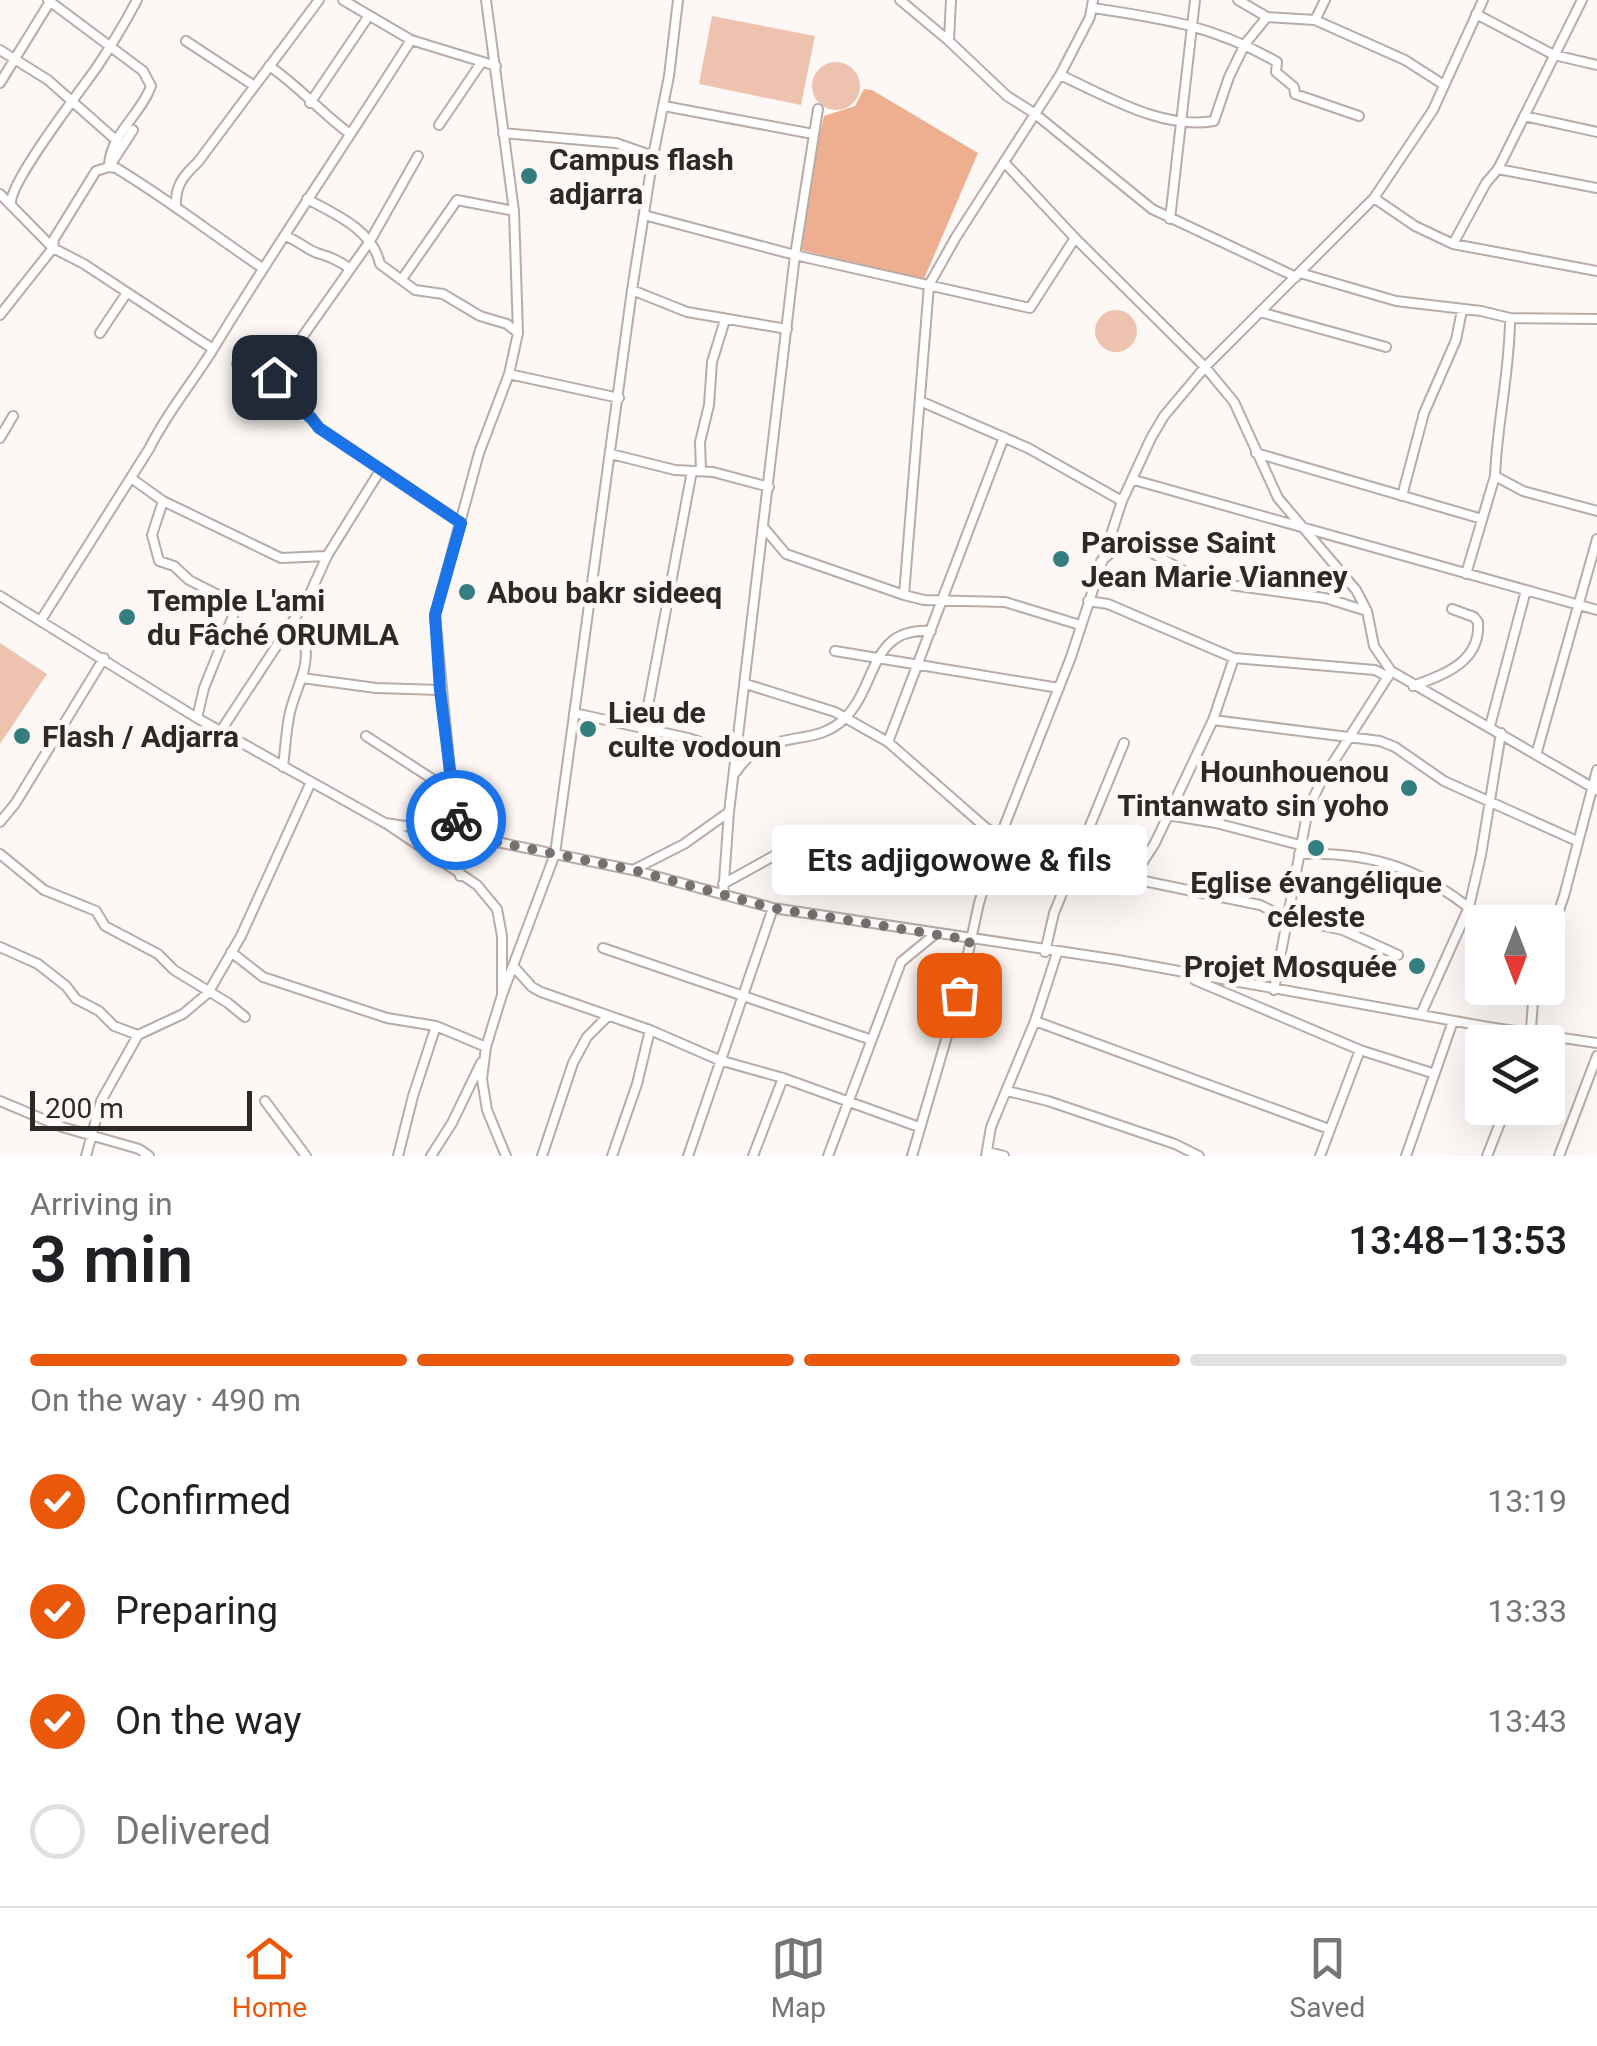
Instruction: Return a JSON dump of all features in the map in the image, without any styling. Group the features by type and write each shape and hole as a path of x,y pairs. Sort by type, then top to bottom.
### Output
{"street":[{"path":"0,82 50,0 143,71 150,86 147,98 116,142 109,168"},
{"path":"11,203 11,196 136,0"},
{"path":"176,206 176,192 184,176 319,0"},
{"path":"343,0 411,40 496,66"},
{"path":"460,876 435,615 479,453 509,374 518,332 514,211 486,0"},
{"path":"506,1156 487,1110 482,1079 484,1059 502,994 556,854 632,290 678,0"},
{"path":"900,0 1007,96 1170,220 1298,275 1396,301 1510,318 1597,319"},
{"path":"950,41 951,0"},
{"path":"1170,220 1195,0"},
{"path":"1238,0 1267,16 1315,20 1405,60 1444,85"},
{"path":"1315,20 1326,0"},
{"path":"912,1156 1000,837 1060,688 1122,501 1164,416 1205,367 1374,198 1423,128 1483,0"},
{"path":"1453,244 1486,183 1498,170 1582,0"},
{"path":"904,595 929,286 1060,76 1093,4 1193,24 1246,44 1277,62 1276,72 1294,86 1294,94 1359,116"},
{"path":"1476,14 1554,56 1597,65"},
{"path":"1060,76 1182,124 1214,121 1229,77 1246,44 1267,16"},
{"path":"310,103 368,17"},
{"path":"41,620 131,478 156,431 213,350 261,268 411,40"},
{"path":"186,41 253,85"},
{"path":"0,50 72,101 116,142"},
{"path":"438,126 482,63"},
{"path":"268,66 348,133"},
{"path":"664,106 812,134"},
{"path":"723,895 729,812 795,255 818,109"},
{"path":"1524,116 1597,132"},
{"path":"109,168 134,130"},
{"path":"504,133 616,142 653,156"},
{"path":"418,156 370,241 274,377 276,390 319,428 461,523"},
{"path":"1004,162 1205,367 1234,402 1278,498 1356,590 1367,612 1374,646 1390,674"},
{"path":"0,315 53,248 54,238 96,171 109,168 116,168 176,206 261,268"},
{"path":"1498,170 1597,188"},
{"path":"0,194 53,248 84,264 213,350"},
{"path":"1374,198 1415,226 1453,244 1597,270"},
{"path":"307,199 363,232 378,252 380,264 414,290 443,294 518,332"},
{"path":"402,279 456,200 514,211"},
{"path":"644,216 1030,308 1075,238"},
{"path":"285,236 350,268"},
{"path":"632,290 676,309 788,329"},
{"path":"100,333 126,294"},
{"path":"1402,496 1424,414 1456,340 1462,310"},
{"path":"1260,312 1386,347"},
{"path":"1466,574 1495,476 1510,318"},
{"path":"638,726 647,711 697,471 712,362 725,320"},
{"path":"237,364 260,378 274,377"},
{"path":"509,374 618,398"},
{"path":"920,401 1004,438 1122,501"},
{"path":"0,438 13,416"},
{"path":"888,742 1004,438"},
{"path":"1256,453 1482,519"},
{"path":"611,454 769,487"},
{"path":"220,732 308,598 327,556 381,469"},
{"path":"1495,476 1523,491 1597,512"},
{"path":"131,478 162,501 282,558 327,556"},
{"path":"1134,480 1597,610"},
{"path":"162,501 152,535 158,562 174,566 189,580 234,603 235,610 204,688 197,718"},
{"path":"765,528 786,554 904,595 1005,602 1080,625"},
{"path":"1101,561 1128,539 1201,581 1325,598 1367,612"},
{"path":"1536,755 1597,539"},
{"path":"1490,726 1526,590"},
{"path":"0,596 220,732 385,823 477,885 496,908 502,936 502,994"},
{"path":"1088,600 1108,604 1234,658 1390,674 1490,726 1595,789"},
{"path":"1413,686 1464,662 1472,654 1478,622 1474,616 1452,609"},
{"path":"734,775 751,752 767,744 828,729 846,717 889,643 902,632 931,631"},
{"path":"283,766 289,715 307,651 305,644 285,632"},
{"path":"835,651 1060,688"},
{"path":"0,822 15,804 104,658"},
{"path":"1132,879 1168,815 1213,720 1234,658"},
{"path":"1274,990 1312,799 1390,674"},
{"path":"302,678 376,688 440,690"},
{"path":"746,684 846,717 888,742 1000,837 1132,879 1260,905 1286,918 1343,930 1398,955"},
{"path":"574,712 737,754"},
{"path":"1213,720 1351,735 1395,747 1444,781 1576,841"},
{"path":"1469,905 1482,855 1500,733"},
{"path":"366,736 451,791"},
{"path":"1045,952 1054,913 1124,744"},
{"path":"1561,905 1597,770"},
{"path":"86,1156 101,1101 138,1036 183,1014 208,993 232,952 311,782"},
{"path":"633,870 668,853 729,812"},
{"path":"1168,815 1216,823 1300,849 1374,857 1396,864 1465,905"},
{"path":"385,823 633,870 772,908 1118,960 1470,1025"},
{"path":"723,884 779,853 831,837"},
{"path":"0,854 44,890 96,911 104,926 158,954 174,970 245,1017"},
{"path":"688,1156 772,908"},
{"path":"1421,1014 1465,914"},
{"path":"828,1156 901,962 934,934"},
{"path":"0,947 38,964 76,999 99,1011 114,1026 138,1036"},
{"path":"603,948 870,1039"},
{"path":"232,952 263,977 387,1018 436,1026 486,1047"},
{"path":"1004,1156 987,1154 991,1127 1035,1020 1057,953"},
{"path":"514,967 536,990 650,1030 719,1060 783,1078 919,1127"},
{"path":"1179,973 1360,1050 1432,1073"},
{"path":"542,1156 572,1063 586,1036 608,1016"},
{"path":"1035,1020 1329,1129"},
{"path":"1406,1156 1453,1021"},
{"path":"398,1156 436,1026"},
{"path":"612,1156 650,1030"},
{"path":"1565,1041 1597,1043"},
{"path":"1320,1156 1360,1050"},
{"path":"1559,1156 1597,1056"},
{"path":"431,1156 484,1059"},
{"path":"753,1156 783,1078"},
{"path":"1007,1092 1048,1101 1175,1144 1199,1156"},
{"path":"0,1101 150,1156"},
{"path":"265,1101 306,1156"},
{"path":"1487,1156 1499,1125"}],"shaded area":[{"path":"712,16 815,36 801,105 699,84"},
{"path":"836,62 853,69 860,86 853,103 836,110 819,103 812,86 819,69"},
{"path":"864,89 872,90 978,153 924,279 793,248 824,116 855,106"},
{"path":"1116,310 1131,316 1137,331 1131,346 1116,352 1101,346 1095,331 1101,316"},
{"path":"0,643 47,674 0,744"}],"way so far":[{"path":"456,820 458,834 633,870 772,908 970,940 959,995"}],"place":[{"name":"Campus flash adjarra","path":"529,176"},
{"name":"Paroisse Saint Jean Marie Vianney","path":"1061,559"},
{"name":"Abou bakr sideeq","path":"467,592"},
{"name":"Temple L'ami du Fâché ORUMLA","path":"127,617"},
{"name":"Lieu de culte vodoun","path":"588,729"},
{"name":"Flash / Adjarra","path":"22,736"},
{"name":"Hounhouenou Tintanwato sin yoho","path":"1409,788"},
{"name":"Eglise évangélique céleste","path":"1316,848"},
{"name":"Projet Mosquée","path":"1417,966"},
{"name":"Ets adjigowowe & fils","path":"959,995"}],"route":[{"path":"274,377 276,390 319,428 461,523 435,615 456,820"}]}
